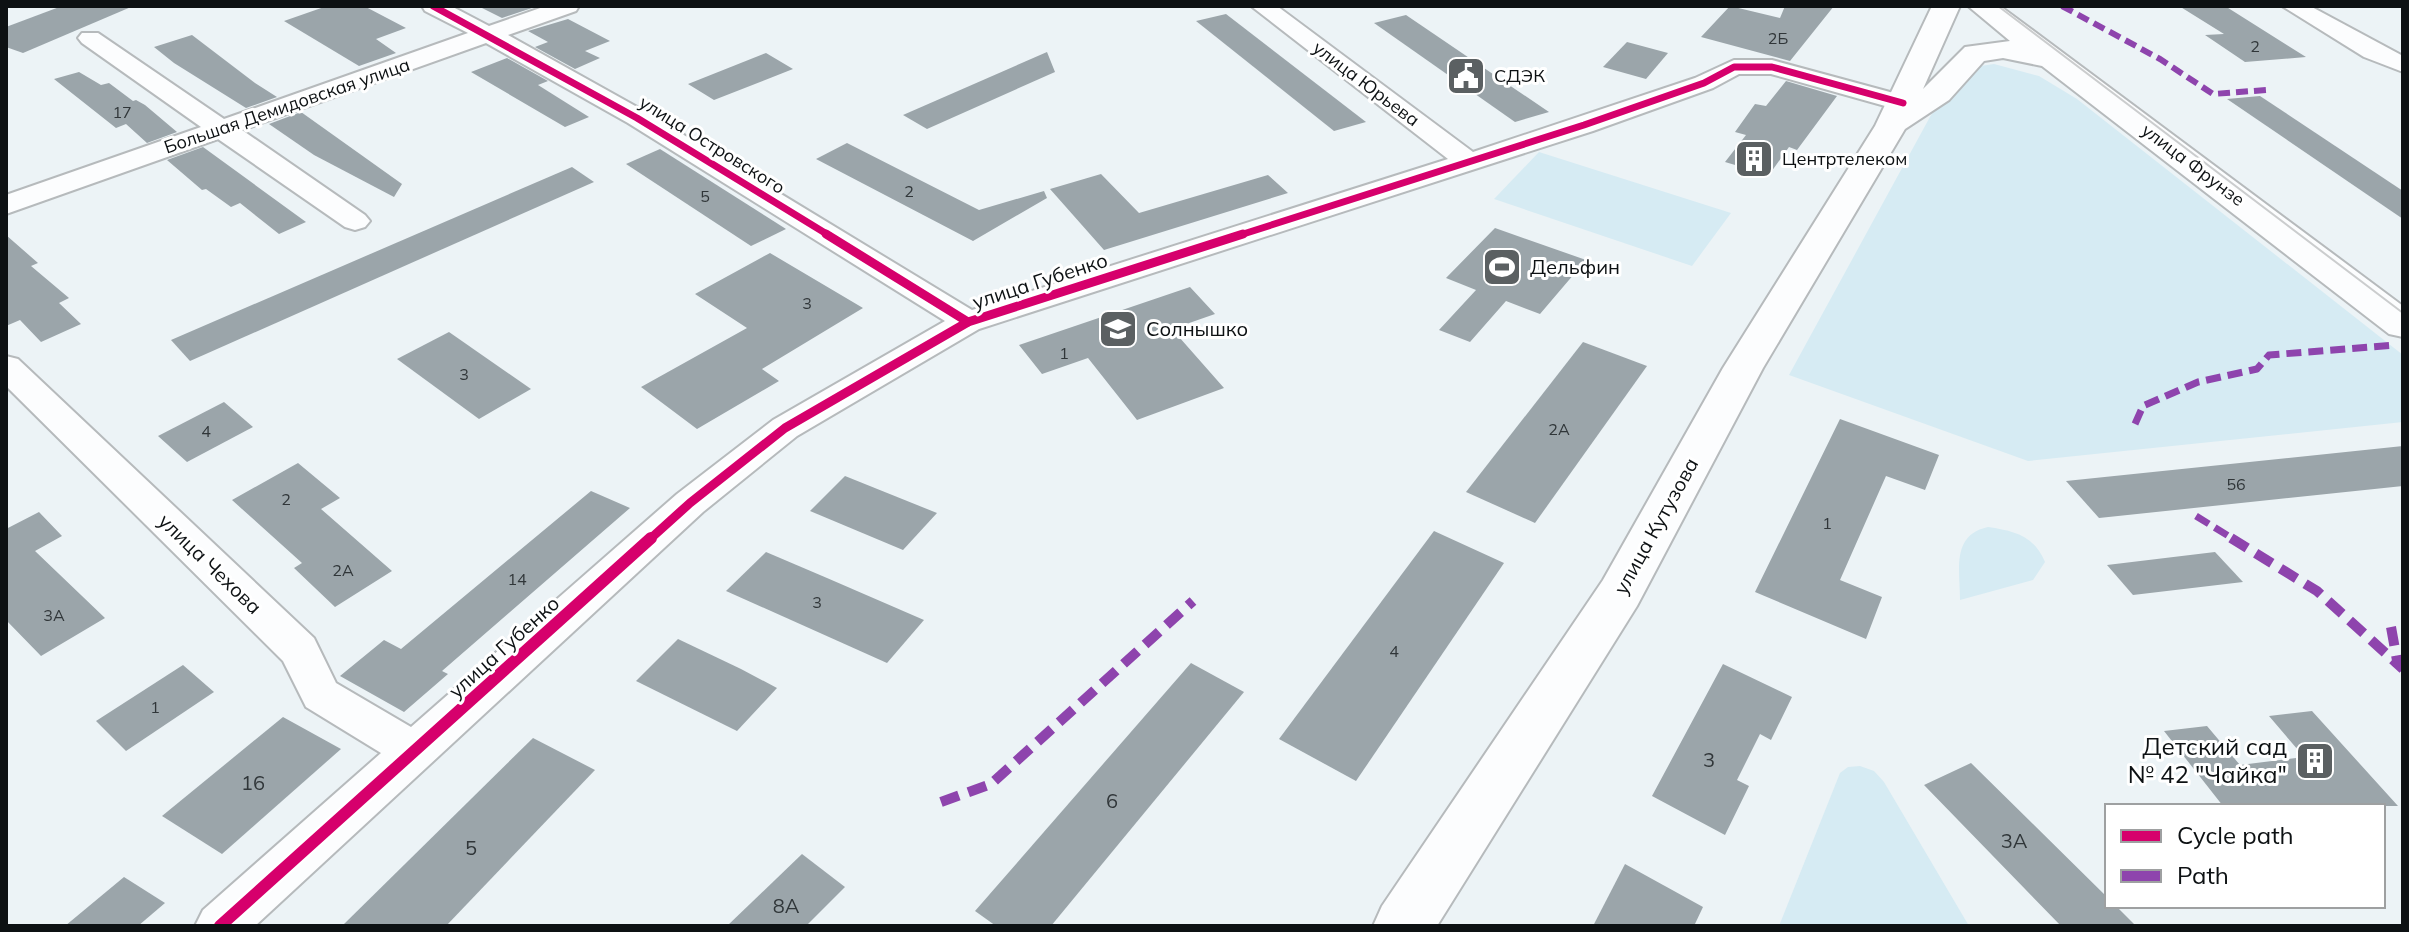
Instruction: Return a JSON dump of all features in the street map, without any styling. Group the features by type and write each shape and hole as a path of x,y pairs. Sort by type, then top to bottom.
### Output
{"main road":[{"name":"улица Кутузова","path":"1896,115 1923,97 1948,22 1980,6"},
{"name":"улица Фрунзе","path":"1980,6 2028,40 2077,65 2403,298"},
{"name":"улица Фрунзе","path":"2011,6 2077,65 2403,325"},
{"name":"улица Кутузова","path":"1403,926 1620,593 1743,368 1896,115 1921,65 1942,44 1948,22"},
{"path":"1948,22 1979,37 2028,40"},
{"path":"1896,115 1938,93 1975,53 2003,49 2021,51 2077,65"}],"street":[{"name":"улица Островского","path":"433,6 491,35 637,118 968,322"},
{"name":"Большая Демидовская улица","path":"6,205 568,6"},
{"name":"улица Юрьева","path":"1262,6 1469,162"},
{"path":"2293,6 2360,45 2403,65"},
{"path":"90,38 355,221"},
{"path":"2360,45 2403,39"},
{"name":"улица Губенко","path":"220,926 690,503 785,428 968,322 1469,162 1704,83 1734,67 1772,67 1896,115"},
{"name":"улица Чехова","path":"10,376 299,650 321,695 415,751"}],"shaded area":[{"path":"1994,64 2039,76 2077,99 2403,355 2403,422 2028,461 1789,375 1931,115 1974,67"},
{"path":"1539,152 1731,213 1692,266 1494,199"},
{"path":"1988,527 2022,536 2035,546 2045,562 2033,580 1960,600 1959,566 1963,546 1976,531"},
{"path":"1860,766 1874,771 1884,782 1969,926 1779,926 1840,773 1848,767"}],"building":[{"path":"62,6 131,7 23,53 6,47 6,27"},
{"path":"327,6 364,6 406,28 376,39 396,53 359,66 284,21"},
{"path":"478,6 529,6 532,8 502,18"},
{"path":"1730,6 1780,18 1785,6 1834,6 1790,61 1701,37"},
{"path":"2179,6 2225,6 2306,57 2245,62 2205,35 2224,34"},
{"path":"1226,14 1366,122 1334,131 1196,21"},
{"path":"1406,15 1549,112 1515,122 1374,23"},
{"path":"568,19 610,41 585,51 600,58 575,69 535,47 548,42 528,31"},
{"path":"192,35 277,97 246,108 154,47"},
{"path":"1627,42 1668,53 1646,79 1603,67"},
{"path":"1047,52 1055,72 927,129 903,115"},
{"path":"766,53 793,69 714,100 688,84"},
{"path":"507,58 548,81 538,85 589,117 565,127 471,72"},
{"path":"79,72 101,85 109,83 133,101 145,105 177,132 147,143 126,124 116,128 54,79"},
{"path":"1786,81 1837,96 1797,150 1789,147 1769,175 1725,162 1746,135 1735,132 1755,104 1766,106"},
{"path":"2260,96 2403,191 2403,219 2227,99"},
{"path":"301,112 402,184 394,197 314,155 269,124"},
{"path":"847,143 979,210 1044,191 1047,198 973,241 816,159"},
{"path":"203,147 306,222 279,234 240,203 231,207 206,189 202,190 167,160"},
{"path":"660,149 786,229 751,246 626,164"},
{"path":"572,167 594,182 190,361 171,340"},
{"path":"1101,174 1139,213 1268,175 1288,193 1104,250 1050,189"},
{"path":"1495,228 1586,260 1540,314 1506,301 1470,342 1439,330 1476,290 1446,278"},
{"path":"6,235 38,263 31,266 69,298 59,303 81,324 41,342 20,320 6,326"},
{"path":"770,253 863,308 762,369 779,381 697,429 641,387 747,328 695,294"},
{"path":"1190,287 1215,314 1172,329 1224,388 1137,420 1088,358 1042,374 1019,345"},
{"path":"449,332 531,389 479,419 397,359"},
{"path":"1583,342 1647,366 1535,523 1466,492"},
{"path":"224,402 253,427 187,462 158,436"},
{"path":"1840,419 1939,455 1925,490 1886,476 1840,580 1882,597 1866,639 1755,592"},
{"path":"2403,446 2403,486 2099,518 2066,481"},
{"path":"298,463 340,498 321,509 392,571 335,607 294,568 302,563 232,500"},
{"path":"845,476 937,513 903,550 810,511"},
{"path":"591,491 630,508 442,671 448,674 404,712 340,676 384,640 401,649"},
{"path":"39,512 62,536 35,551 105,618 41,656 6,620 6,529"},
{"path":"1434,531 1504,563 1356,781 1279,739"},
{"path":"766,552 924,620 887,663 726,591"},
{"path":"2215,552 2243,582 2133,595 2107,565"},
{"path":"678,639 777,688 737,731 636,681"},
{"path":"1191,663 1244,692 1051,926 996,926 975,911"},
{"path":"1723,664 1792,697 1771,740 1760,734 1737,780 1749,786 1725,835 1652,796"},
{"path":"183,665 214,692 126,751 96,721"},
{"name":"Детский сад № 42 \"Чайка\"","path":"2312,711 2398,806 2221,804 2164,731 2207,726 2240,765 2304,757 2269,716"},
{"path":"283,717 341,749 222,854 162,816"},
{"path":"533,738 595,770 446,926 342,926"},
{"path":"1971,763 2105,895 2105,908 2118,908 2136,926 2061,926 1924,785"},
{"path":"802,854 845,887 806,926 727,926"},
{"path":"1625,864 1703,907 1694,926 1593,926"},
{"path":"124,877 165,903 138,926 65,926"}],"tram line":[{"path":"1998,6 2403,313"}],"marked path":[{"path":"2062,6 2160,59 2213,94 2266,90"},
{"path":"2135,424 2143,406 2198,382 2257,369 2269,355 2396,345"},
{"path":"2196,516 2317,591 2403,669"},
{"path":"941,802 991,784 1193,601"},
{"path":"2391,627 2398,666"}],"cycle path":[{"path":"433,6 637,118 968,322"},
{"path":"220,926 690,503 785,428 968,322 1584,125 1704,83 1734,67 1772,67 1903,103"}],"place":[{"name":"СДЭК","path":"1466,76"},
{"name":"Центртелеком","path":"1754,159"},
{"name":"Дельфин","path":"1502,267"},
{"name":"Солнышко","path":"1118,329"},
{"name":"Детский сад № 42 \"Чайка\"","path":"2315,761"}]}
